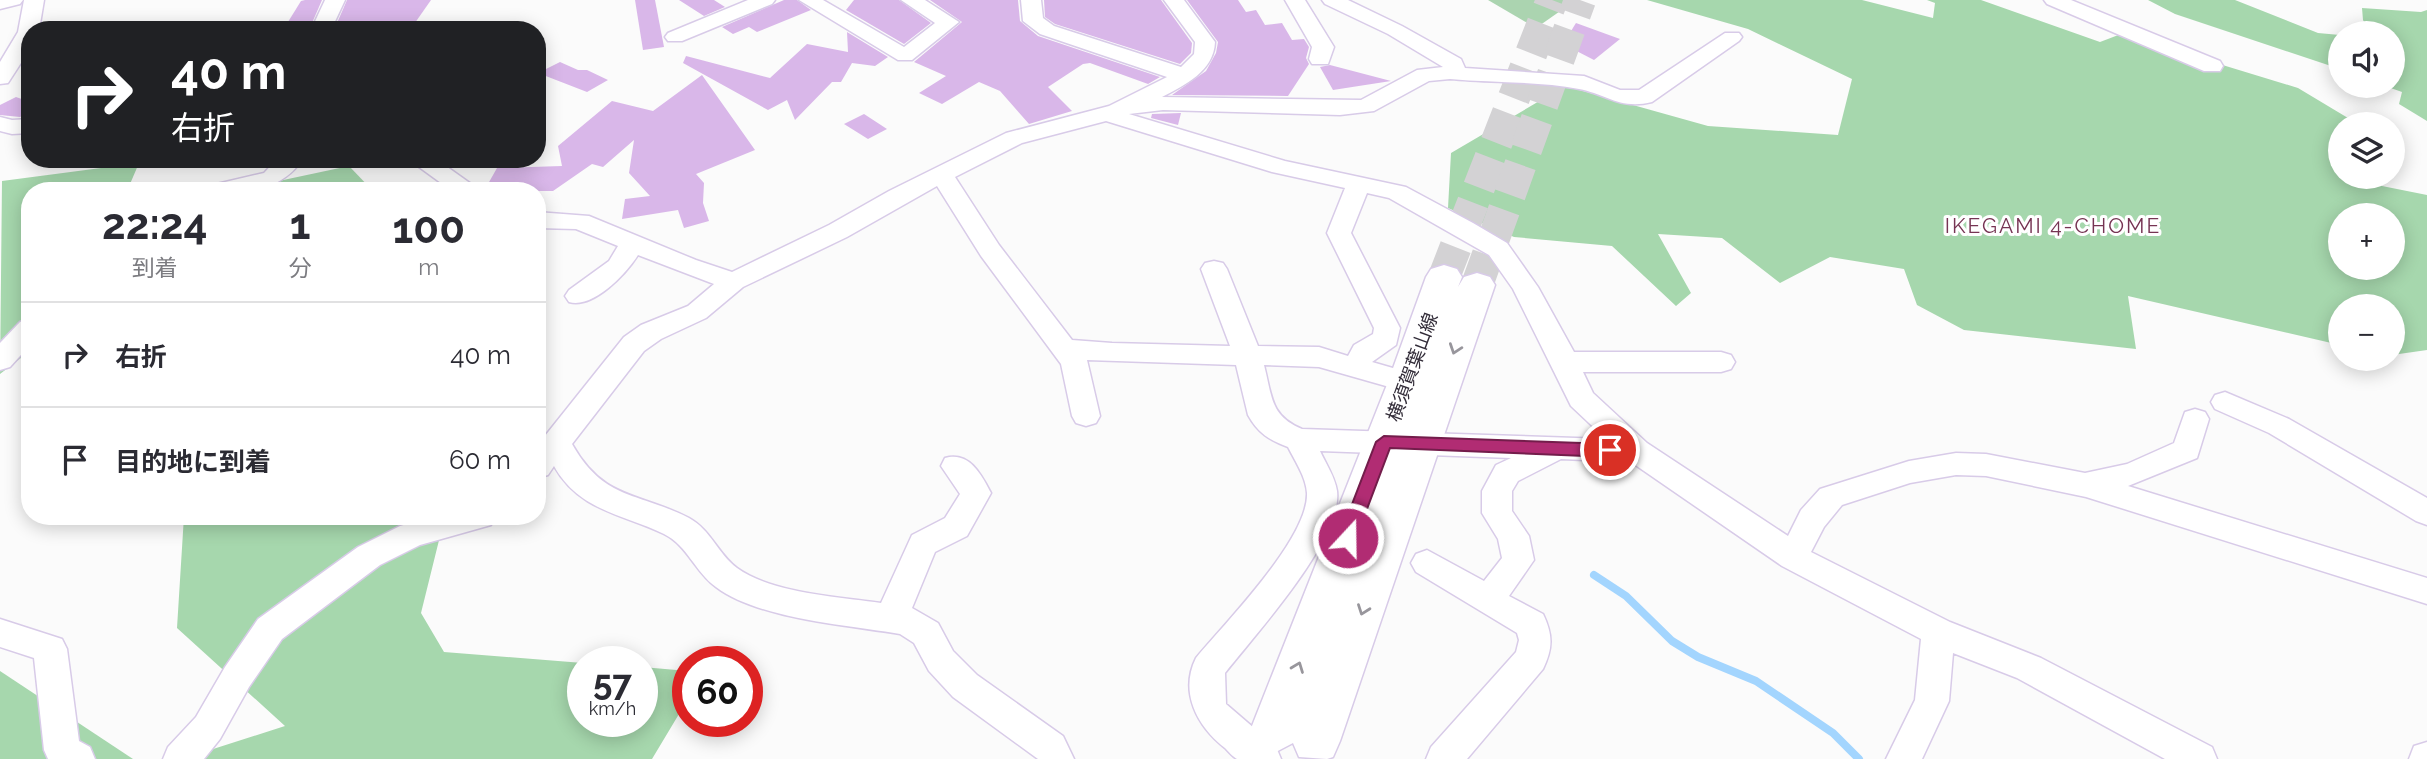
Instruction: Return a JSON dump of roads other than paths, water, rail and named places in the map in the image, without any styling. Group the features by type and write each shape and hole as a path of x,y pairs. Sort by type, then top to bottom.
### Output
{"main road":[{"name":"横須賀葉山線","path":"1251,747 1403,443 1407,382 1460,281 1403,443 1316,741"}],"street":[{"path":"0,3 13,0"},
{"path":"32,21 35,15 34,0"},
{"path":"325,21 335,0"},
{"path":"676,37 765,0"},
{"path":"809,0 905,56 949,22 911,0"},
{"path":"1031,0 1033,20 1046,30 1184,75"},
{"path":"1112,113 1184,75 1204,55 1205,42 1174,0"},
{"path":"1295,0 1323,47 1320,59"},
{"path":"1332,0 1453,64 1457,74"},
{"path":"2054,0 2212,66"},
{"path":"2107,0 2162,27 2142,37"},
{"path":"1056,759 1050,747 1032,732 965,686 942,661 926,633 908,621 762,595 727,578 699,542 677,526 593,494 575,474 547,455 634,344 651,332 697,312 734,281 838,231 1014,138 1163,103 1366,106 1425,75 1457,74 1584,83 1617,96 1644,97 1732,37"},
{"path":"0,78 21,45"},
{"path":"1112,113 1280,167 1359,183 1409,198 1499,249 1525,287 1565,362 1581,399 1637,452 1716,502 1793,557 1938,632 2029,668 2199,759"},
{"path":"252,182 272,177 282,168"},
{"path":"434,168 455,182"},
{"path":"942,174 990,250 1074,362 1086,416"},
{"path":"1356,367 1364,352 1386,338 1387,328 1339,233 1359,183"},
{"path":"546,220 580,221 734,281"},
{"path":"578,296 618,267 633,243"},
{"path":"1214,269 1248,356 1262,415 1275,430 1299,440 1637,452"},
{"path":"0,360 21,338"},
{"path":"1062,348 1112,353 1319,357 1407,382"},
{"path":"1565,362 1721,362"},
{"path":"2225,402 2279,426 2427,513"},
{"path":"2086,485 2133,474 2187,450 2195,419"},
{"path":"1251,747 1233,735 1209,710 1205,690 1208,668 1305,545 1317,518 1322,494 1299,440"},
{"path":"1488,600 1518,560 1513,536 1497,513 1497,491 1507,473 1556,448"},
{"path":"1793,557 1812,519 1831,497 1909,472 1956,464 1986,465 2086,485 2427,591"},
{"path":"891,618 923,544 956,527 976,493 956,466"},
{"path":"181,759 208,728 237,677 270,629 369,556 411,535 448,525"},
{"path":"1427,562 1531,624 1536,640 1531,659 1444,759"},
{"path":"1904,759 1932,701 1938,632"},
{"path":"0,633 50,649 62,750 77,759"}],"waterway":[{"path":"1594,575 1626,596 1672,641 1698,657 1756,681 1833,733 1859,759"}],"tunnel":[{"path":"1444,277 1552,0"},
{"path":"1477,285 1580,0"}],"district":[{"name":"IKEGAMI 4-CHOME","path":"2053,226"}]}
